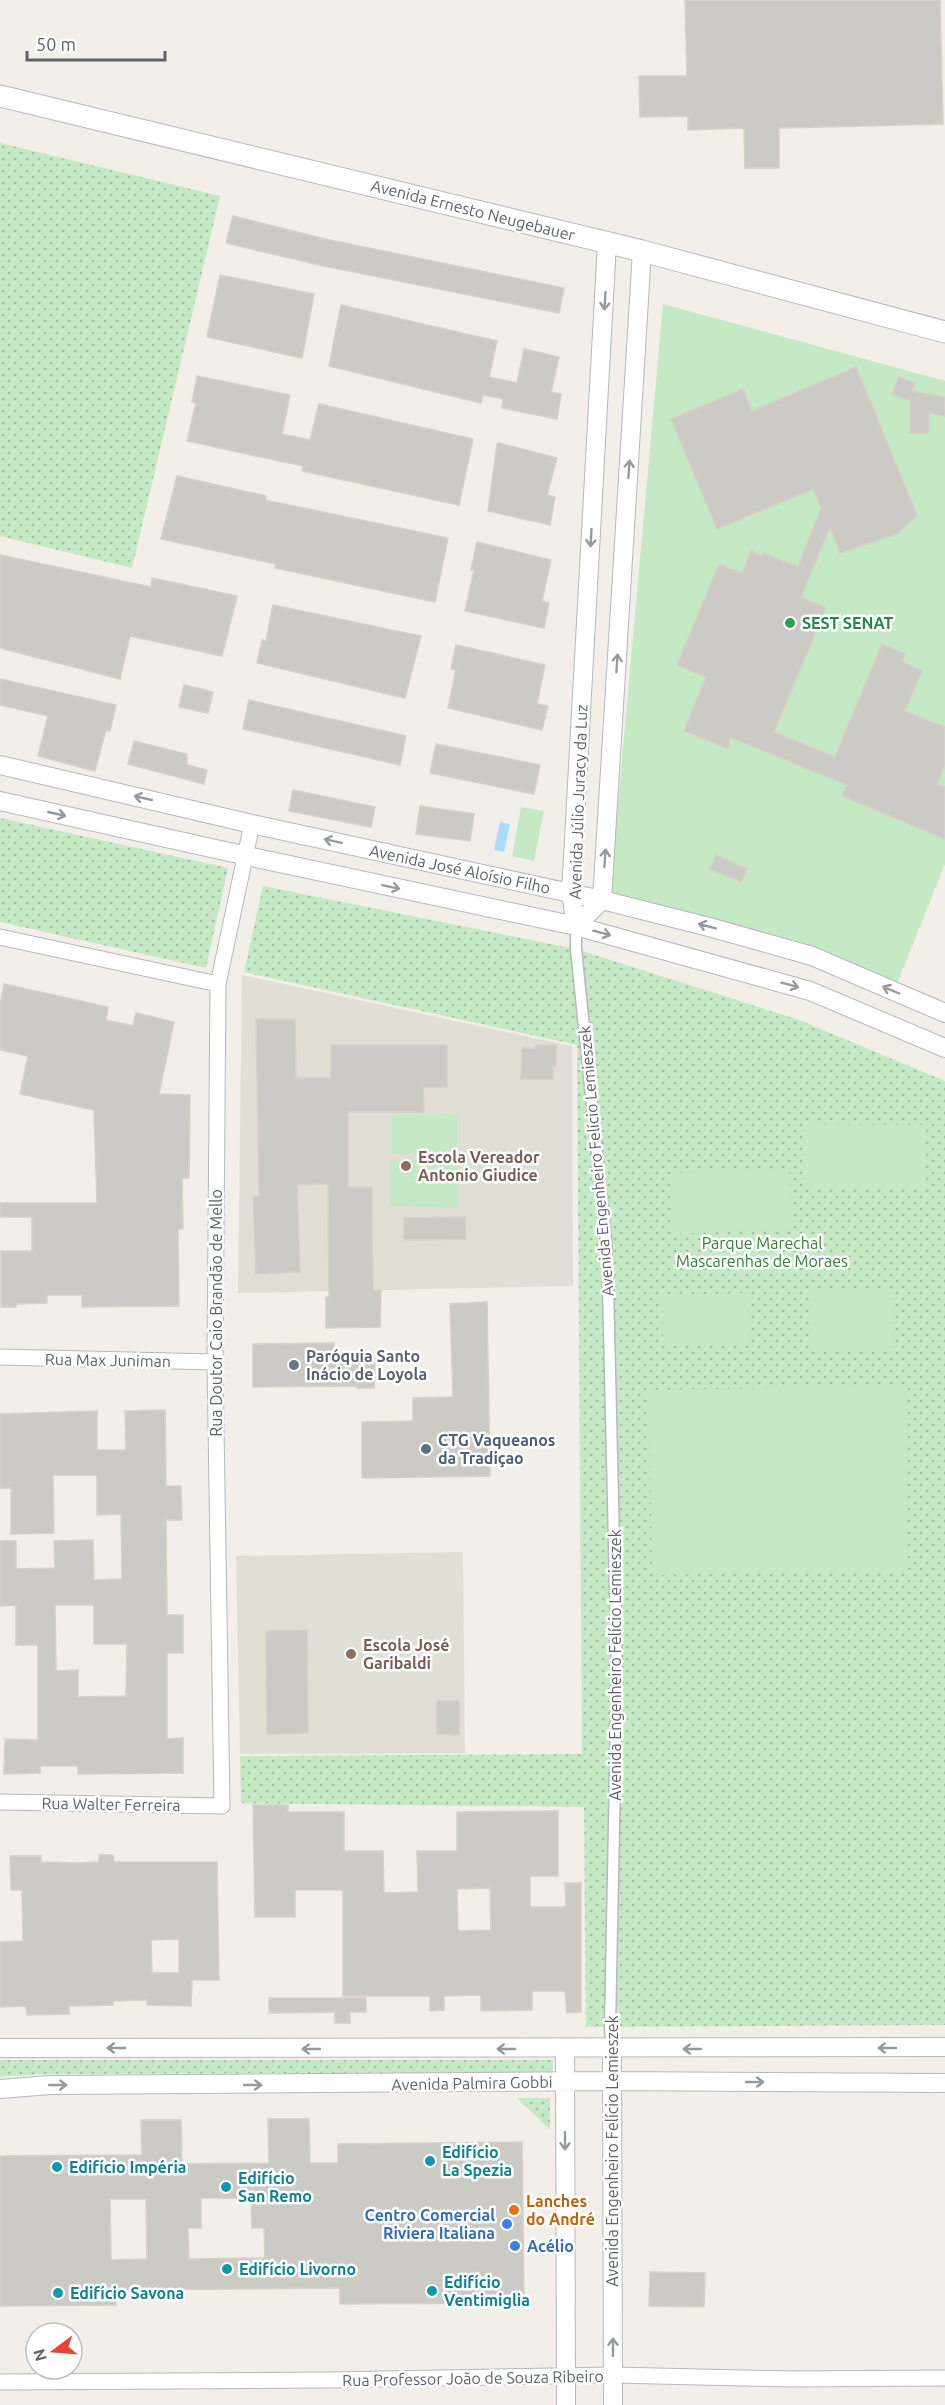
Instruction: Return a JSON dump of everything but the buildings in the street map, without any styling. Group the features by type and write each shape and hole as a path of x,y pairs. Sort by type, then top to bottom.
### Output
{"main road":[{"name":"Avenida Ernesto Neugebauer","path":"0,96 642,251 945,332"}],"street":[{"name":"Avenida Júlio Juracy da Luz","path":"576,926 571,893 607,243"},
{"name":"Avenida Júlio Juracy da Luz","path":"576,926 602,900 642,251"},
{"name":"Avenida José Aloísio Filho","path":"0,765 252,824 602,900 709,927 812,956 945,1013"},
{"name":"Avenida José Aloísio Filho","path":"0,801 576,926 810,991 945,1048"},
{"name":"Rua Doutor Caio Brandão de Mello","path":"222,1806 215,1362 218,984 252,824"},
{"name":"Avenida Engenheiro Felício Lemieszek","path":"576,926 576,949 606,1241 608,1285 617,1673 610,2028 612,2049 613,2405"},
{"path":"0,937 218,984"},
{"name":"Rua Max Juniman","path":"0,1357 215,1362"},
{"name":"Rua Walter Ferreira","path":"0,1802 222,1806"},
{"name":"Avenida Palmira Gobbi","path":"0,2048 945,2048"},
{"path":"565,2049 566,2405"},
{"name":"Avenida Palmira Gobbi","path":"0,2089 50,2085 612,2081 945,2083"},
{"name":"Rua Professor João de Souza Ribeiro","path":"0,2382 613,2375 791,2379 945,2378"}],"shaded area":[{"name":"Escola Vereador Antonio Giudice","path":"242,975 572,1046 573,1286 238,1293"},
{"name":"Escola José Garibaldi","path":"463,1552 465,1753 240,1754 236,1556"}],"green space":[{"path":"0,143 220,196 132,568 0,536"},
{"name":"SEST SENAT","path":"663,304 945,381 945,864 897,984 610,893"},
{"path":"521,807 544,811 534,861 512,856"},
{"path":"0,818 228,868 206,968 0,922"},
{"name":"Parque Marechal Mascarenhas de Moraes","path":"263,886 576,949 799,1020 945,1081 945,2025 586,2027 584,1807 241,1803 240,1756 582,1754 577,1045 244,972"},
{"path":"457,1114 457,1153 392,1154 392,1115"},
{"path":"806,1124 924,1125 924,1188 806,1187"},
{"path":"391,1160 459,1162 458,1208 390,1206"},
{"path":"789,1168 792,1229 673,1234 670,1173"},
{"path":"809,1291 892,1291 892,1349 809,1349"},
{"path":"749,1293 750,1344 663,1346 662,1295"},
{"path":"904,1386 908,1571 652,1575 649,1390"},
{"path":"0,2060 553,2060 553,2072 43,2074 0,2077"},
{"path":"517,2098 550,2098 550,2130"}],"water":[{"path":"500,822 510,824 504,852 494,850"}],"place":[{"name":"SEST SENAT","path":"790,623"},
{"name":"Escola Vereador Antonio Giudice","path":"406,1166"},
{"name":"Paróquia Santo Inácio de Loyola","path":"294,1365"},
{"name":"CTG Vaqueanos da Tradiçao","path":"426,1449"},
{"name":"Escola José Garibaldi","path":"351,1654"},
{"name":"Edifício La Spezia","path":"430,2161"},
{"name":"Edifício Impéria","path":"57,2167"},
{"name":"Edifício San Remo","path":"226,2187"},
{"name":"Lanches do André","path":"514,2210"},
{"name":"Centro Comercial Riviera Italiana","path":"507,2224"},
{"name":"Acélio","path":"515,2246"},
{"name":"Edifício Livorno","path":"227,2269"},
{"name":"Edifício Ventimiglia","path":"432,2291"},
{"name":"Edifício Savona","path":"58,2293"}]}
